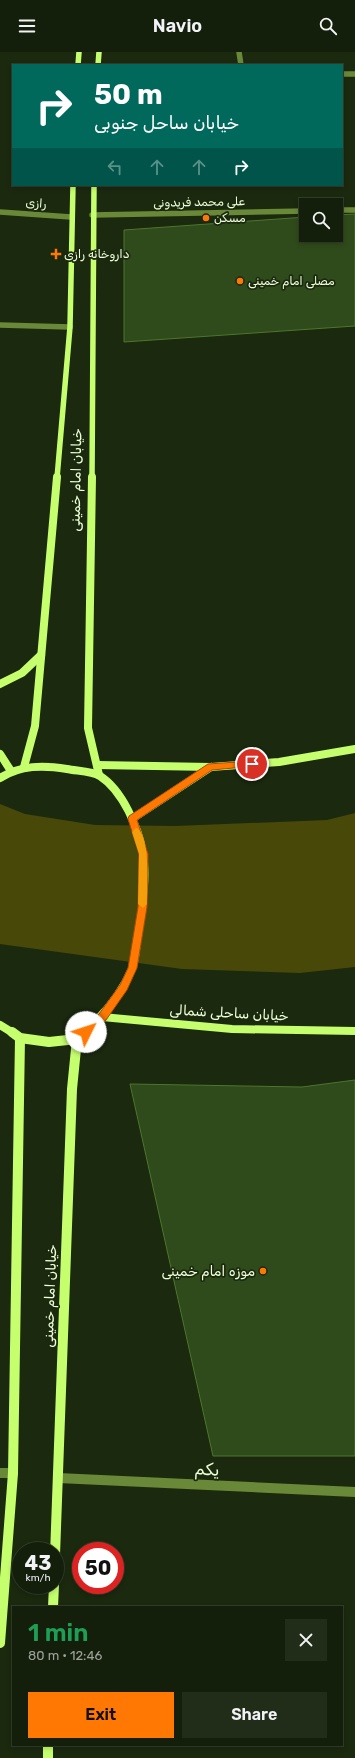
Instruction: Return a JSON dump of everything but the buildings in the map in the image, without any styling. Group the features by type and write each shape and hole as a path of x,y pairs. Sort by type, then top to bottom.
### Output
{"main road":[{"path":"78,52 78,64"},
{"path":"98,64 99,52"},
{"name":"خیابان امام خمینی","path":"24,767 34,726 70,327 72,186"},
{"name":"خیابان امام خمینی","path":"94,186 92,215 94,324 88,728 99,775"},
{"path":"0,684 22,673 41,655"},
{"path":"97,765 211,767 279,762 355,750"},
{"path":"0,754 11,771"},
{"path":"0,778 11,771 24,767 55,767 99,775 118,792 133,820 143,854 143,907 133,968 123,987 102,1017 77,1039 49,1042 20,1038 0,1025"},
{"path":"133,820 211,767"},
{"name":"خیابان ساحلی شمالی","path":"102,1017 232,1029 355,1031"},
{"path":"0,1643 13,1473 17,1106 20,1038"},
{"name":"خیابان امام خمینی","path":"56,1542 72,1089 77,1039"},
{"path":"53,1606 54,1594"},
{"path":"48,1746 48,1758"}],"street":[{"path":"240,52 241,64"},
{"path":"343,74 355,74"},
{"path":"343,210 355,210"},
{"name":"علی محمد فریدونی","path":"92,215 299,211"},
{"name":"رازی","path":"0,212 71,217"},
{"path":"0,325 70,327"},
{"path":"0,1474 13,1473"},
{"name":"یکم","path":"58,1478 355,1492"}],"shaded area":[{"path":"0,804 25,814 95,825 175,826 327,820 355,813 355,967 300,973 182,969 0,944"}],"slow traffic":[{"path":"136,832 143,854 143,904"}],"place":[{"name":"مسکن","path":"206,218"},
{"name":"داروخانه رازی","path":"56,254"},
{"name":"مصلی امام خمینی","path":"240,281"},
{"name":"موزه امام خمینی","path":"263,1271"}],"route":[{"path":"86,1032 102,1017 123,987 133,968 143,907 143,854 132,819 211,767 252,764"}]}
